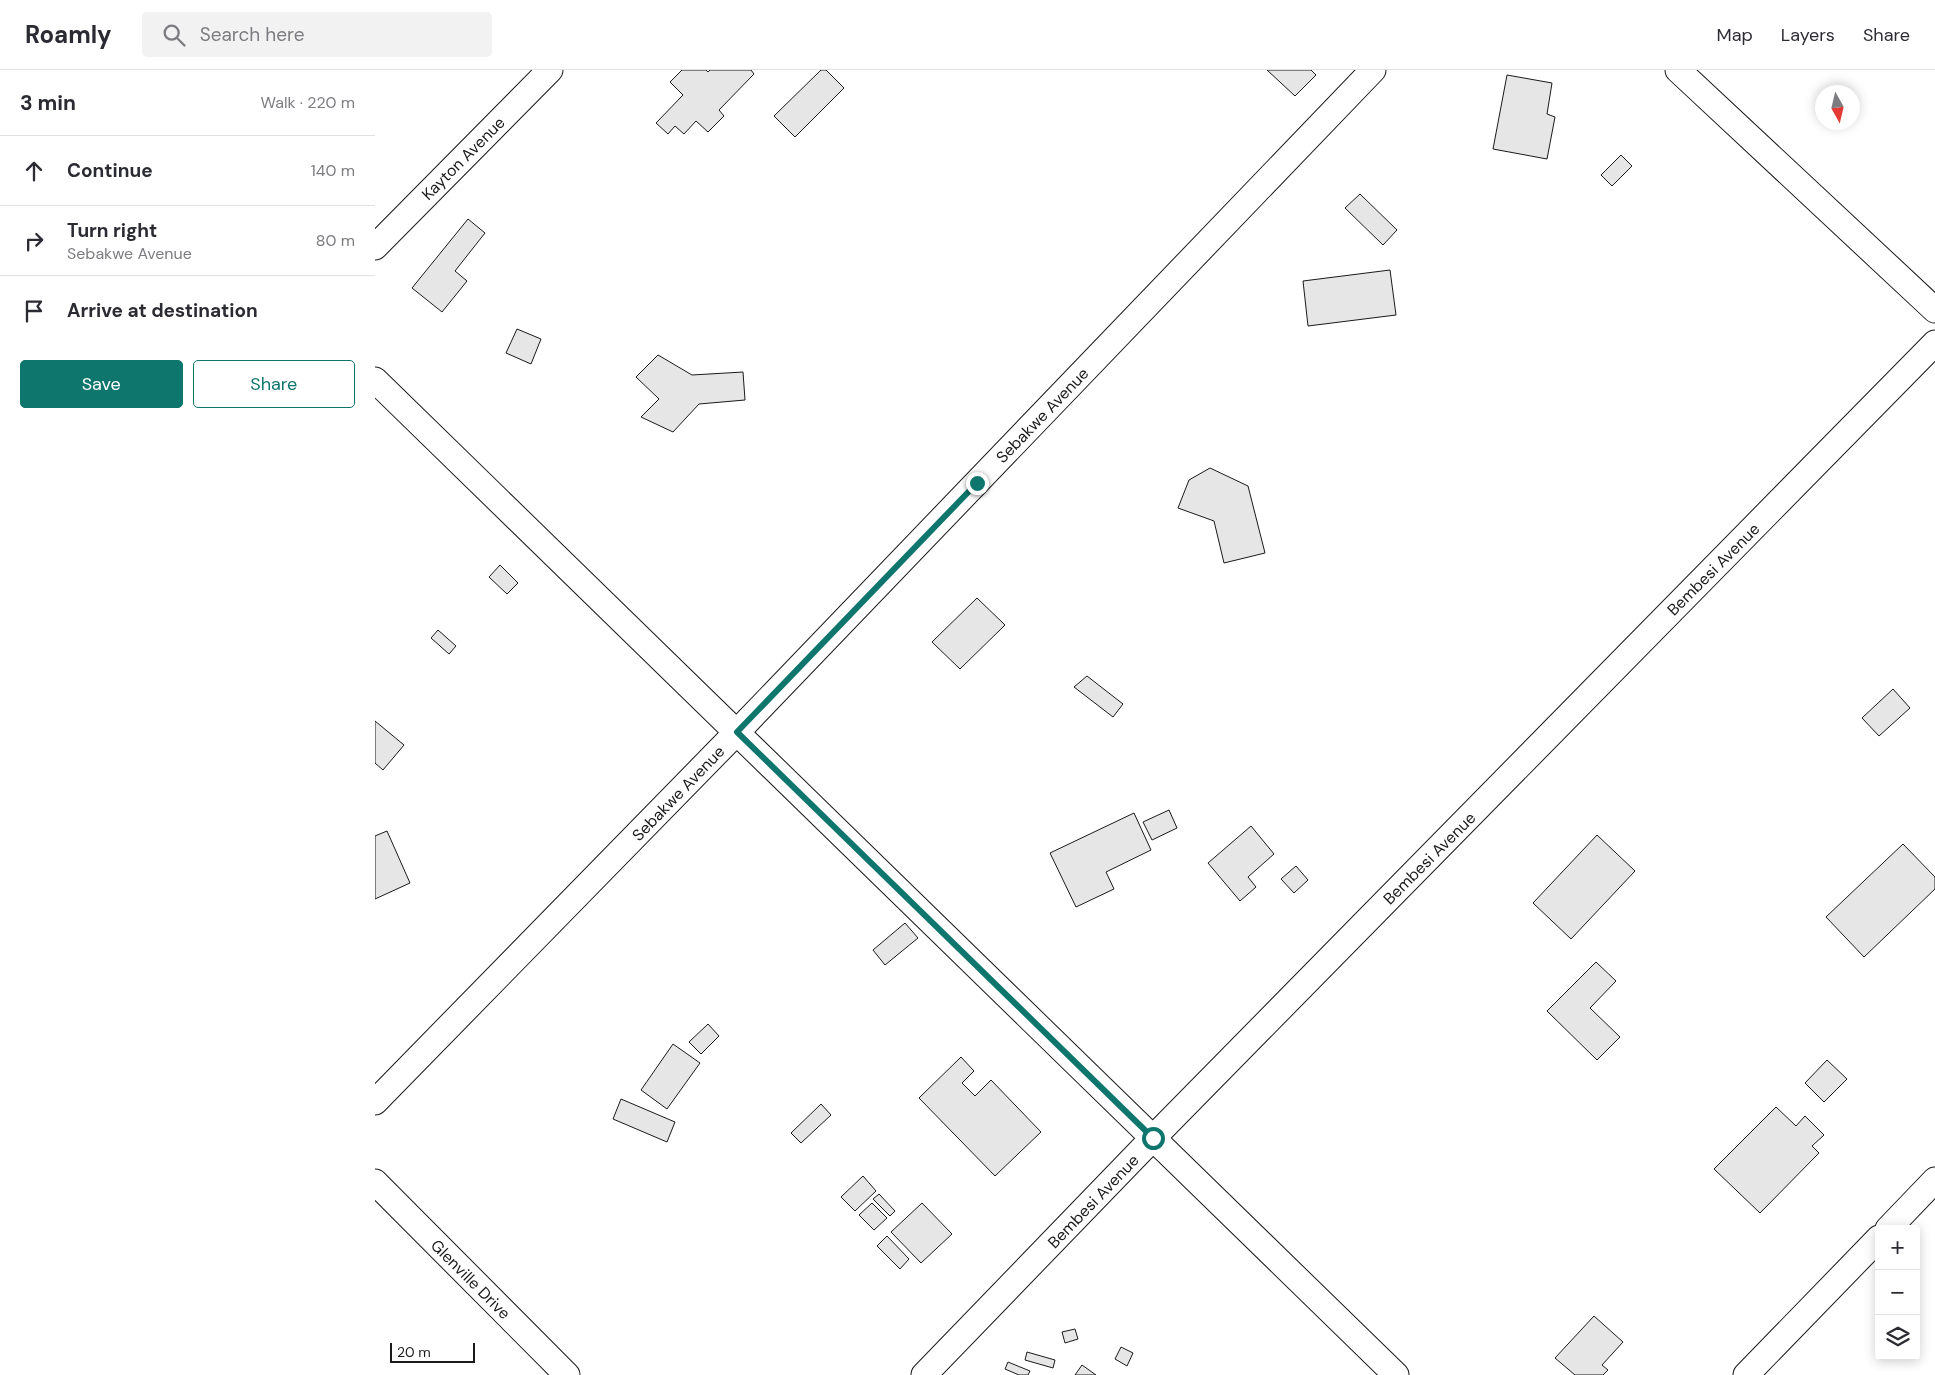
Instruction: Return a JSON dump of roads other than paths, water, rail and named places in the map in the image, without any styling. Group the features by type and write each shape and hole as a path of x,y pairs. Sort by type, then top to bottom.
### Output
{"street":[{"name":"Kayton Avenue","path":"375,247 550,70"},
{"name":"Sebakwe Avenue","path":"375,1102 737,732 1373,70"},
{"path":"1678,70 1935,310"},
{"name":"Bembesi Avenue","path":"925,1375 1153,1138 1935,343"},
{"path":"375,380 1396,1375"},
{"path":"1892,1225 1935,1180"},
{"name":"Glenville Drive","path":"375,1182 567,1375"},
{"path":"1746,1375 1875,1242"}]}
